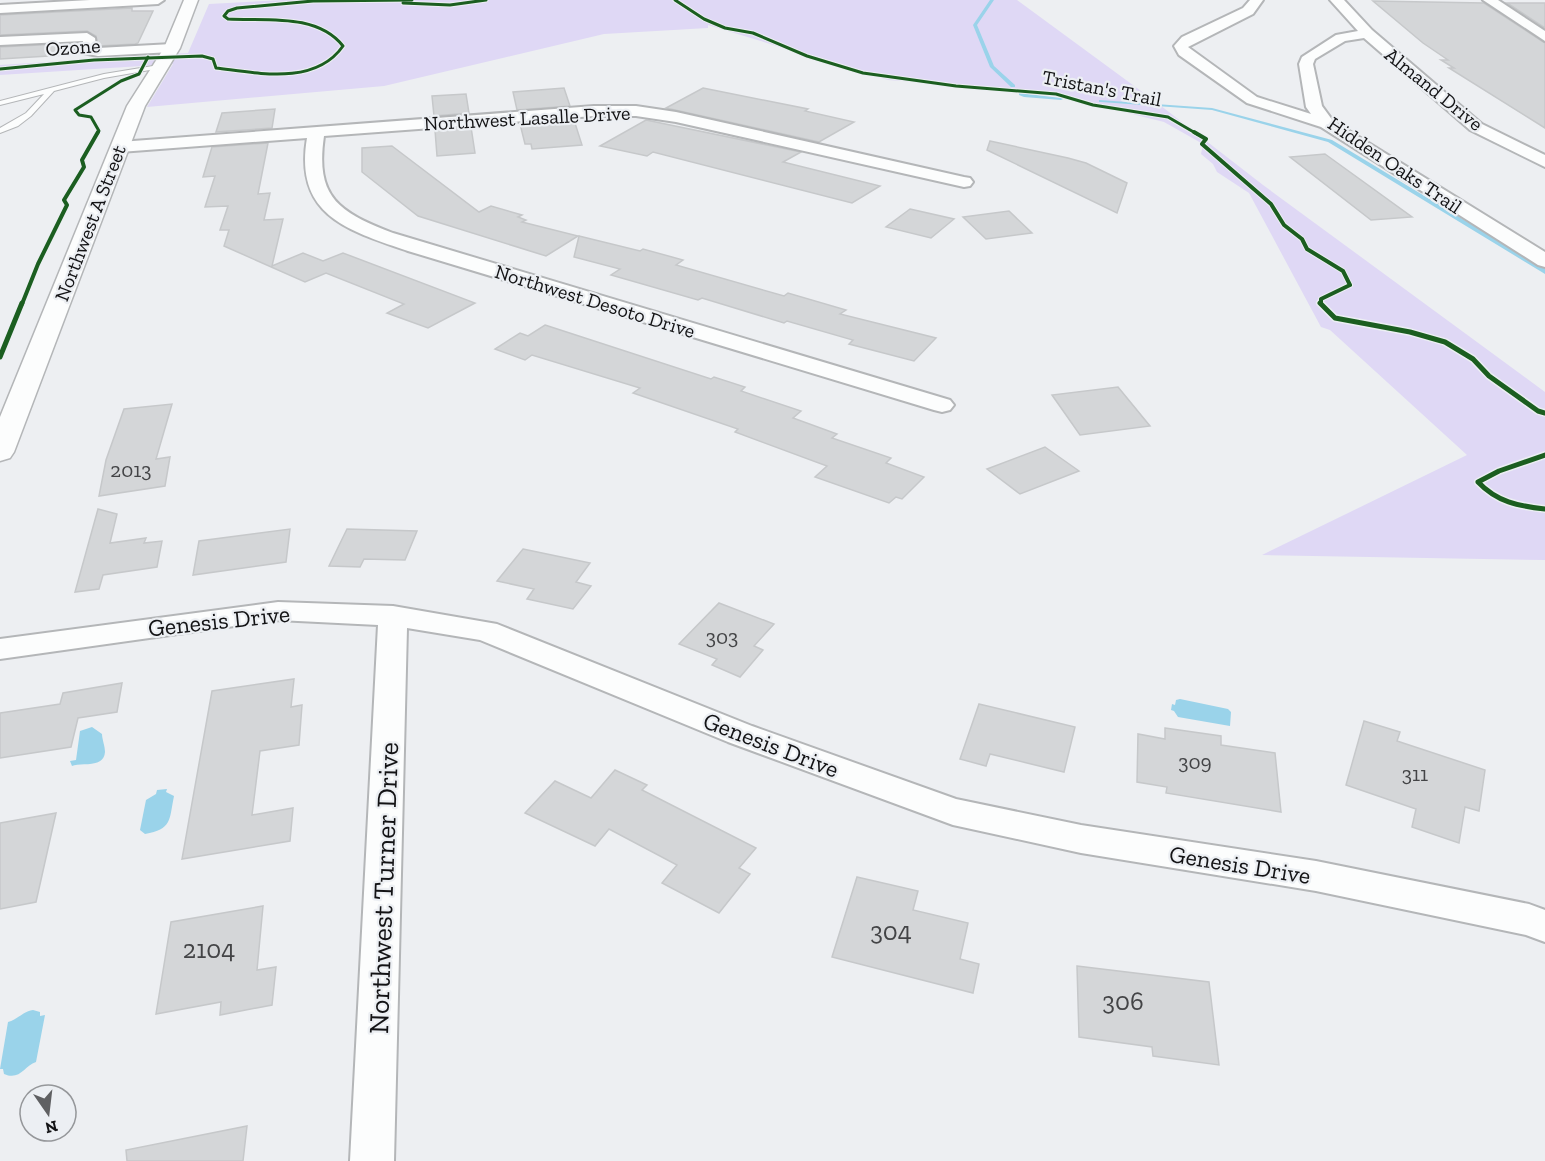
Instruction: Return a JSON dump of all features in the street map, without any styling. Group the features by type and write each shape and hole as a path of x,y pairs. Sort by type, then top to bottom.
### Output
{"street":[{"path":"0,9 158,0"},
{"name":"Northwest A Street","path":"0,452 136,106 172,48 191,0"},
{"path":"1257,0 1248,11 1187,40 1181,46 1184,52 1252,100 1327,124"},
{"name":"Almand Drive","path":"1336,0 1367,33 1476,127 1545,162"},
{"path":"1489,0 1545,37"},
{"name":"Hidden Oaks Trail","path":"1367,33 1341,38 1309,57 1306,64 1314,107 1327,124 1545,261"},
{"path":"0,41 87,38 90,41 88,50 98,52 172,48"},
{"name":"Northwest Lasalle Drive","path":"120,147 594,111 636,111 676,117 964,182"},
{"name":"Northwest Desoto Drive","path":"316,132 313,159 314,180 326,201 354,225 415,247 942,405"},
{"name":"Genesis Drive","path":"0,649 278,611 393,616 486,631 740,734 952,812 1081,839 1316,876 1529,920 1545,926"},
{"name":"Northwest Turner Drive","path":"372,1161 393,616"}],"lane":[{"path":"0,104 104,76 159,67"},
{"path":"0,131 17,125 38,107 51,90"}],"shaded area":[{"path":"284,0 1017,0 1156,102 1263,185 1545,392 1545,560 1262,555 1467,455 1330,330 1321,327 1249,193 1217,172 1213,164 1201,154 1203,144 1164,122 1040,91 888,80 708,25 708,28 604,34 384,86 147,107 173,64 0,75 0,65 188,53 209,4"}],"water":[{"path":"1176,700 1228,709 1231,712 1230,726 1178,717 1171,710 1172,704 1175,705"},
{"path":"92,727 102,734 104,757 96,763 72,766 70,761 76,760 80,731"},
{"path":"167,789 166,792 174,796 168,822 160,829 145,834 140,830 146,800 156,794 157,790"},
{"path":"33,1010 40,1012 40,1016 45,1015 36,1062 14,1076 4,1074 3,1069 0,1069 8,1022"}],"building":[{"path":"1373,1 1484,3 1545,43 1545,128 1449,68 1454,68 1441,60 1448,60 1423,43"},
{"path":"1507,3 1545,3 1545,28"},
{"path":"132,8 132,11 153,11 138,43 135,44 98,46 96,36 87,31 0,35 0,15"},
{"path":"80,43 79,49 68,50 65,55 0,59 0,47"},
{"path":"564,88 570,106 517,110 513,92"},
{"path":"703,88 808,109 805,111 854,122 819,142 666,108"},
{"path":"466,94 469,113 434,116 432,96"},
{"path":"275,109 272,128 216,132 222,113"},
{"path":"574,120 582,145 532,149 531,144 525,144 520,124"},
{"path":"646,120 801,152 783,162 880,186 852,203 653,152 647,156 600,146"},
{"path":"471,127 475,153 437,156 435,130"},
{"path":"990,141 1086,163 1127,183 1117,213 987,150"},
{"path":"268,143 258,194 270,193 264,220 283,219 272,266 303,253 323,261 343,253 475,303 428,328 387,313 404,304 326,273 305,282 224,246 229,230 220,230 228,206 205,207 215,176 203,177 212,147"},
{"path":"392,146 479,212 491,206 522,215 518,217 526,220 522,222 578,236 546,256 418,216 362,172 362,148"},
{"path":"1325,154 1412,217 1371,220 1290,157"},
{"path":"910,209 954,219 931,238 886,227"},
{"path":"1009,211 1032,233 986,239 963,217"},
{"path":"579,236 683,260 676,265 784,296 788,293 846,310 840,314 936,338 914,361 849,344 853,340 611,275 620,269 574,257"},
{"path":"545,325 711,379 714,377 745,387 741,391 801,411 793,418 837,434 832,438 891,458 886,463 924,477 902,499 896,497 889,503 815,477 827,466 735,432 738,429 633,393 640,388 532,355 525,360 495,349 520,333 528,336"},
{"path":"1118,387 1150,426 1080,435 1052,395"},
{"path":"172,404 156,459 170,457 165,486 99,496 106,460 124,409"},
{"path":"1045,447 1079,471 1020,494 987,469"},
{"path":"98,509 117,514 110,543 146,538 144,543 162,541 157,567 103,575 99,589 75,592"},
{"path":"290,529 286,562 193,575 199,541"},
{"path":"347,529 417,531 405,560 364,559 360,567 329,566"},
{"path":"523,549 590,563 576,582 591,586 573,609 527,599 534,589 497,581"},
{"path":"719,603 774,624 754,646 763,650 740,677 712,665 717,659 679,644"},
{"path":"294,679 291,707 302,705 299,745 260,751 252,815 293,808 290,841 182,859 212,691"},
{"path":"122,683 117,712 78,718 71,747 0,758 0,713 60,704 63,693"},
{"path":"979,704 1075,727 1064,772 990,754 986,766 960,759"},
{"path":"1364,721 1400,732 1397,741 1485,770 1479,811 1465,807 1459,843 1412,827 1416,809 1346,785"},
{"path":"1165,728 1221,736 1221,745 1275,753 1281,812 1166,793 1167,787 1137,782 1138,734 1165,739"},
{"path":"615,770 647,785 642,790 756,848 739,868 750,874 719,913 662,883 677,865 609,829 595,846 525,813 555,781 591,798"},
{"path":"56,813 36,902 0,909 0,823"},
{"path":"857,877 918,891 913,910 968,923 960,959 979,964 973,993 832,957"},
{"path":"263,906 257,970 276,967 272,1005 220,1015 221,1002 156,1014 171,922"},
{"path":"1077,966 1209,982 1219,1065 1153,1056 1152,1047 1079,1037"},
{"path":"247,1126 243,1161 127,1161 126,1150"}],"waterway":[{"path":"992,0 975,25 992,67 1013,86"},
{"path":"1021,94 1061,99"},
{"path":"1101,101 1212,109 1330,141 1545,272"}],"cycle path":[{"name":"Ozone","path":"0,69 94,60 202,56 213,59 216,68 267,74 305,72 321,67 334,59 343,46 332,33 309,24 228,19 224,16 228,11 237,8 313,1 412,0"},
{"path":"403,3 450,5 486,0"},
{"name":"Tristan's Trail","path":"675,0 704,19 725,28 753,33 807,56 863,73 956,86 1056,94 1093,105 1168,117 1206,139 1202,144 1271,204 1284,225 1302,239 1307,249 1343,271 1350,285 1321,299 1320,303 1335,318 1410,332 1445,342 1473,359 1489,376 1538,411 1545,413"},
{"path":"0,357 38,264 67,205 64,200 84,167 82,160 99,131 91,117 79,115 75,110 121,81 139,74 148,57"},
{"path":"1545,455 1499,471 1478,482 1500,500 1545,509"}]}
